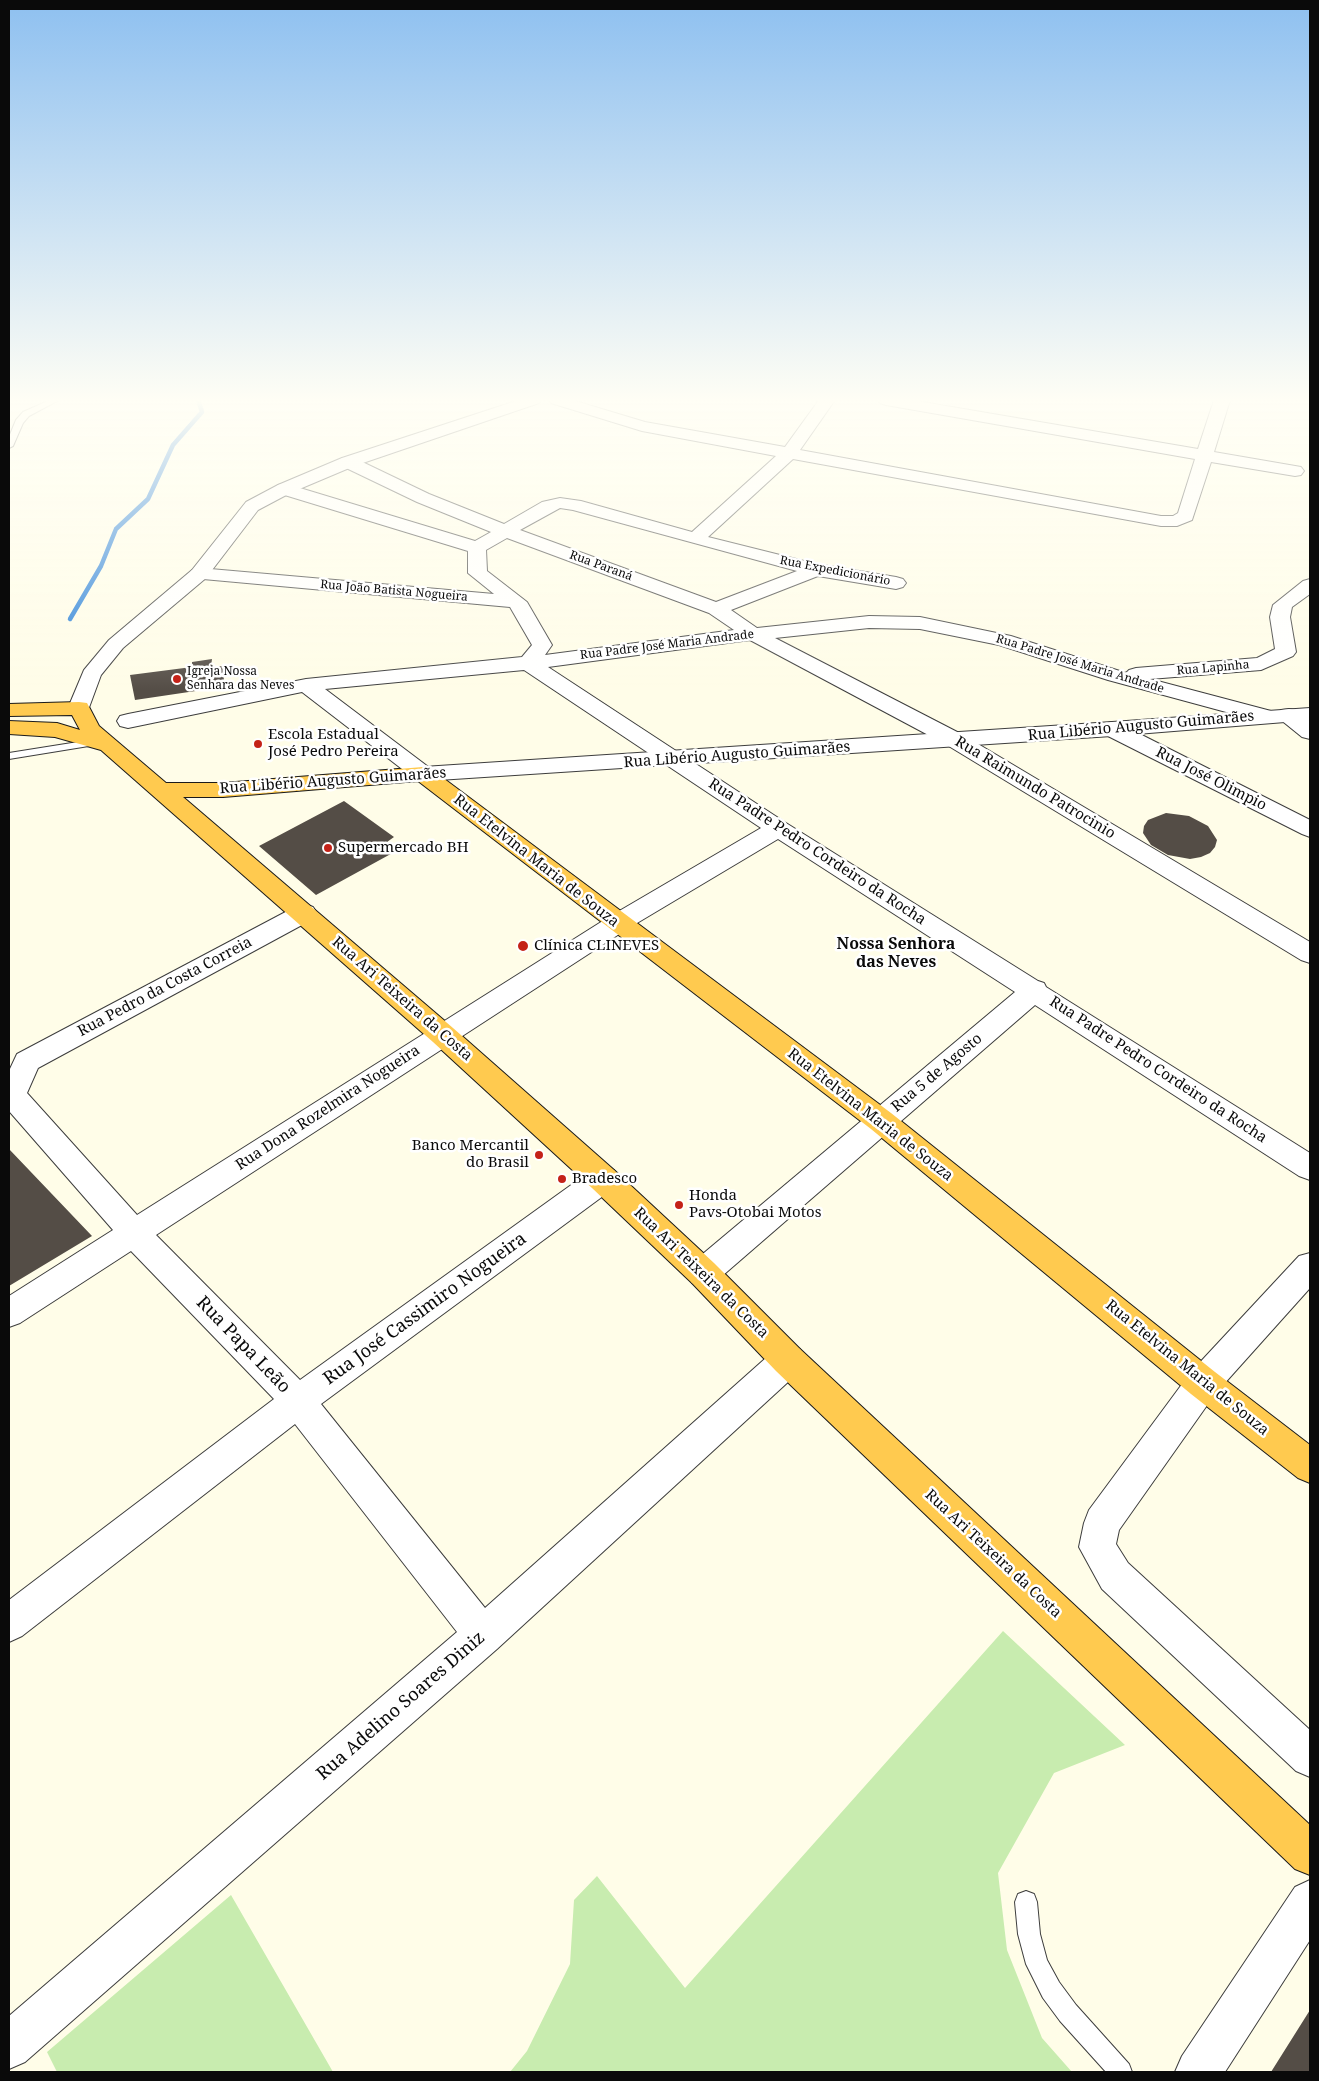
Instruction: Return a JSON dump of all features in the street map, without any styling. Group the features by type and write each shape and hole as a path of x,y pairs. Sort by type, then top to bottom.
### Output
{"highway":[{"path":"9,710 80,708"},
{"path":"57,730 80,708"},
{"name":"Rua Ari Teixeira da Costa","path":"80,708 89,728 103,743 163,790 604,1179 703,1273 788,1360 1310,1854"},
{"path":"9,728 57,730 103,743"},
{"name":"Rua Libério Augusto Guimarães","path":"163,790 223,790 423,774"},
{"name":"Rua Etelvina Maria de Souza","path":"423,774 881,1121 1203,1383 1310,1466"},
{"path":"201,825 223,790"}],"street":[{"path":"80,708 90,674 116,644 199,574 252,506 270,497"},
{"path":"308,497 477,548 478,573 517,602 542,645 528,663"},
{"name":"Rua Paraná","path":"421,497 507,532 716,609 754,634"},
{"path":"695,539 741,497"},
{"path":"1033,497 1162,521 1177,521 1186,516 1192,497"},
{"name":"Rua Expedicionário","path":"477,548 507,532 548,506 560,503 576,505 695,539 816,570 896,583"},
{"path":"716,609 816,570"},
{"name":"Rua João Batista Nogueira","path":"199,574 517,602"},
{"name":"Rua Lapinha","path":"1115,676 1261,664 1286,652 1280,617 1283,605 1310,585"},
{"name":"Rua Padre José Maria Andrade","path":"128,721 306,685 528,663 754,634 869,622 920,623 1004,640 1115,676 1263,716"},
{"name":"Rua Raimundo Patrocinio","path":"754,634 955,740 1310,954"},
{"name":"Rua Padre Pedro Cordeiro da Rocha","path":"528,663 778,828 1035,990 1310,1168"},
{"path":"306,685 423,774"},
{"path":"1198,722 1199,699"},
{"path":"1300,714 1310,732"},
{"name":"Rua Libério Augusto Guimarães","path":"423,774 1112,730 1300,714"},
{"name":"Rua José Olimpio","path":"1112,730 1310,828"},
{"name":"Rua Dona Rozelmira Nogueira","path":"9,1313 618,923 778,828"},
{"name":"Rua Pedro da Costa Correia","path":"27,1061 304,913"},
{"name":"Rua 5 de Agosto","path":"703,1273 1035,990"},
{"name":"Rua Papa Leão","path":"27,1061 12,1095 134,1232 298,1401 483,1635"},
{"name":"Rua José Cassimiro Nogueira","path":"9,1622 298,1401 604,1179"},
{"path":"1310,1266 1203,1383 1102,1523 1098,1547 1115,1576 1310,1757"},
{"name":"Rua Adelino Soares Diniz","path":"9,2046 483,1635 788,1360"},
{"path":"1198,2072 1310,1902"}],"lane":[{"path":"9,756 103,743"},
{"path":"1026,1902 1028,1934 1037,1964 1051,1990 1068,2013 1121,2072"}],"green space":[{"path":"1003,1631 1125,1745 1054,1773 998,1873 1007,1950 1042,2038 1072,2072 510,2072 527,2051 570,1964 574,1900 597,1876 685,1988"},
{"path":"231,1895 333,2072 57,2072 47,2052"}],"building":[{"name":"Igreja Nossa Senhara das Neves","path":"212,659 211,667 223,666 224,682 209,689 135,700 130,675 192,667 192,662"},
{"name":"Supermercado BH","path":"344,801 394,837 387,842 398,850 316,895 259,846"},
{"path":"1166,813 1189,816 1208,826 1217,840 1215,847 1210,853 1190,859 1168,855 1151,845 1143,833 1144,826 1148,820"},
{"path":"9,1149 92,1236 9,1286"},
{"path":"1310,2010 1310,2072 1271,2072"}],"waterway":[{"path":"70,619 101,566 116,529 149,497"}],"place":[{"name":"Igreja Nossa Senhara das Neves","path":"177,679"},
{"name":"Escola Estadual José Pedro Pereira","path":"258,744"},
{"name":"Supermercado BH","path":"328,848"},
{"name":"Clínica CLINEVES","path":"523,946"},
{"name":"Banco Mercantil do Brasil","path":"539,1155"},
{"name":"Bradesco","path":"562,1179"},
{"name":"Honda Pavs-Otobai Motos","path":"679,1205"}],"district":[{"name":"Nossa Senhora das Neves","path":"896,953"}]}
